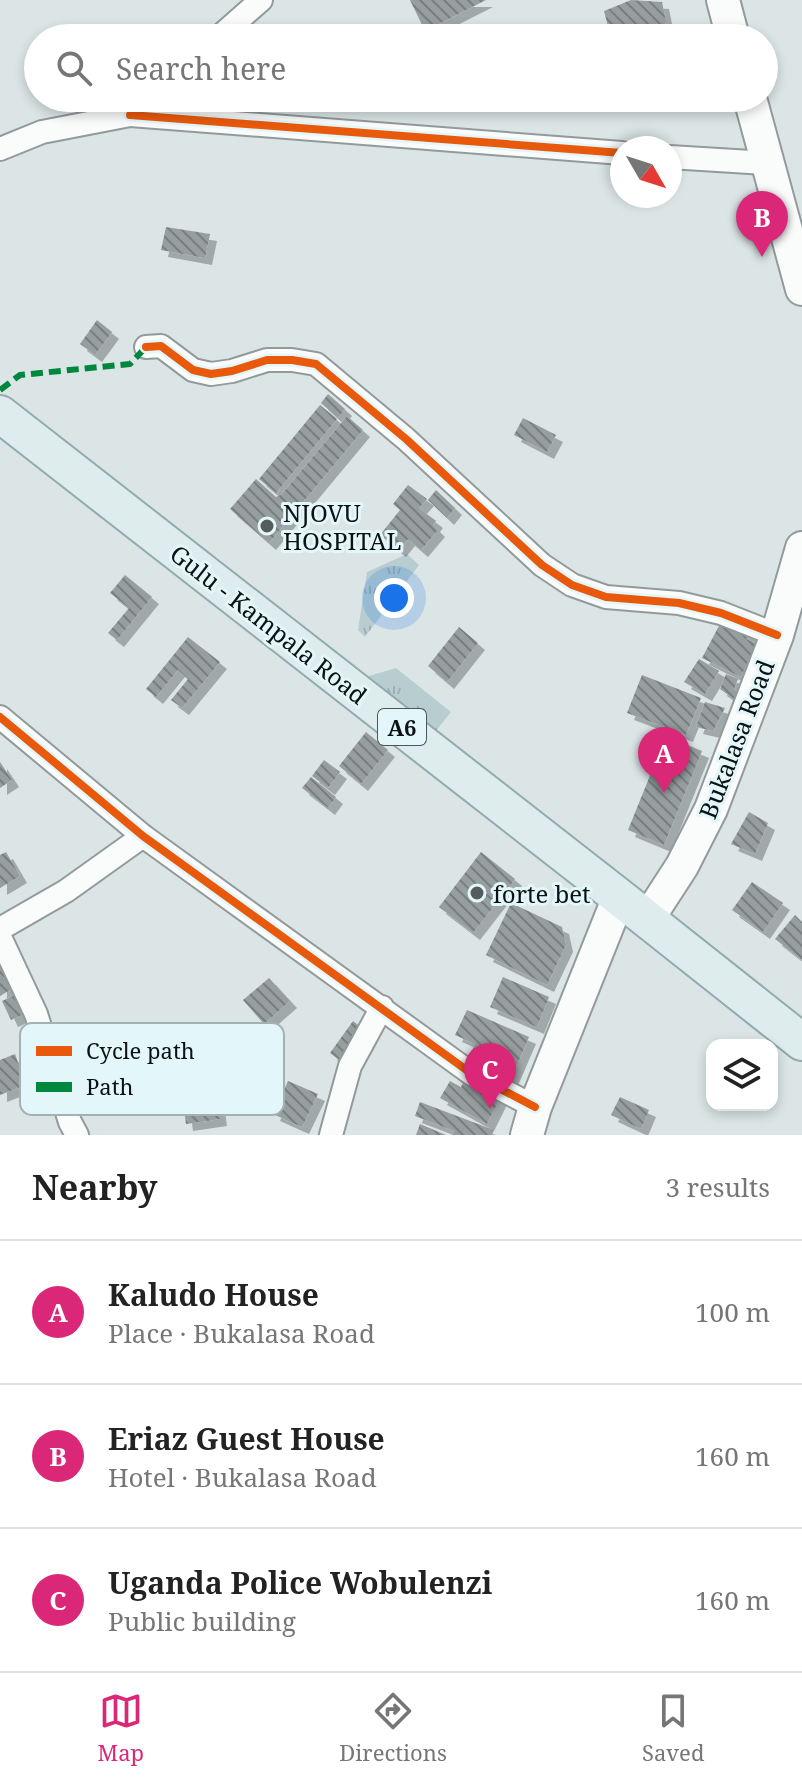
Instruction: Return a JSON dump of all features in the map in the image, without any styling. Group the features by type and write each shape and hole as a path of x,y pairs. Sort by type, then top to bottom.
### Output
{"main road":[{"name":"Gulu - Kampala Road","path":"0,414 802,1042"}],"street":[{"path":"234,24 261,0"},
{"path":"723,0 729,24"},
{"path":"130,115 133,112"},
{"path":"753,112 802,289"},
{"path":"0,149 42,132 130,115 610,152"},
{"path":"682,158 766,163"},
{"path":"146,347 161,346 193,370 211,374 267,360 316,364 406,439 542,565 572,585 606,597 693,606 721,613 777,635"},
{"name":"Bukalasa Road","path":"647,920 682,866 711,809 777,635 796,598 802,548"},
{"path":"0,717 143,836 382,1007 531,1121 619,897"},
{"path":"0,929 66,891 143,836"},
{"path":"0,937 39,1023"},
{"path":"331,1135 350,1066 382,1007"},
{"path":"68,1115 77,1135"}],"green space":[{"path":"407,554 419,565 365,637 358,630 367,572"},
{"path":"396,668 451,712 431,737 364,682 369,676"}],"building":[{"path":"410,0 486,0 439,24 422,24"},
{"path":"631,0 662,2 666,22 607,24 604,11"},
{"path":"166,227 210,234 205,258 161,250"},
{"path":"97,320 112,332 95,355 80,344"},
{"path":"328,394 345,409 338,418 321,403"},
{"path":"320,405 337,419 276,493 259,479"},
{"path":"347,416 363,430 269,543 230,509 256,479 276,497 282,494"},
{"path":"523,418 556,435 547,452 514,435"},
{"path":"408,485 427,499 419,508 436,521 433,525 438,530 421,550 408,539 399,550 380,535 400,510 393,504"},
{"path":"436,490 455,508 447,518 428,500"},
{"path":"125,575 152,597 117,640 108,633 129,608 110,593"},
{"path":"721,622 750,632 746,639 756,643 741,677 702,658"},
{"path":"459,627 478,643 447,682 428,666"},
{"path":"188,637 220,662 182,708 171,700 188,679 178,670 156,697 146,689"},
{"path":"699,659 719,671 705,694 684,682"},
{"path":"726,674 738,679 734,689 739,693 734,699 720,689"},
{"path":"642,675 701,698 686,735 627,713"},
{"path":"705,702 725,708 713,731 696,727"},
{"path":"366,732 388,750 361,784 339,766"},
{"path":"666,736 702,751 664,845 628,830"},
{"path":"324,760 340,772 328,788 312,776"},
{"path":"0,762 12,780 0,788"},
{"path":"311,777 336,797 328,808 302,788"},
{"path":"749,812 768,823 755,854 731,844"},
{"path":"6,852 20,876 0,888 0,855"},
{"name":"forte bet","path":"481,852 515,879 473,933 439,907"},
{"path":"752,882 783,903 763,932 732,910"},
{"path":"511,903 562,927 566,945 547,985 486,955"},
{"path":"795,915 802,922 802,960 775,939"},
{"path":"0,967 12,989 0,996"},
{"path":"503,977 549,997 537,1027 490,1007"},
{"path":"269,978 290,1001 263,1023 243,1000"},
{"path":"15,995 24,1014 11,1020 2,1001"},
{"path":"467,1010 529,1037 509,1083 466,1064 475,1044 455,1035"},
{"path":"353,1021 365,1030 342,1062 330,1053"},
{"path":"15,1054 20,1068 20,1087 0,1095 0,1060"},
{"path":"465,1079 500,1098 487,1124 440,1098 450,1081 461,1087"},
{"path":"288,1081 318,1094 302,1127 275,1115 284,1115 284,1090"},
{"path":"620,1097 649,1110 641,1129 611,1115"},
{"path":"420,1102 494,1130 492,1135 452,1135 454,1131 415,1116"},
{"path":"185,1115 219,1115 220,1119 186,1124"},
{"path":"420,1124 446,1135 416,1135"}],"marked path":[{"path":"0,390 20,375 130,364 146,347"}],"cycle path":[{"path":"130,115 610,152"},
{"path":"146,347 161,346 193,370 211,374 267,360 316,364 406,439 542,565 572,585 606,597 679,603 721,613 777,635"},
{"path":"0,717 143,836 472,1074 535,1107"}],"place":[{"name":"Eriaz Guest House","path":"762,257"},
{"name":"NJOVU HOSPITAL","path":"267,526"},
{"name":"Kaludo House","path":"664,793"},
{"name":"forte bet","path":"477,893"},
{"name":"Uganda Police Wobulenzi","path":"490,1109"}]}
